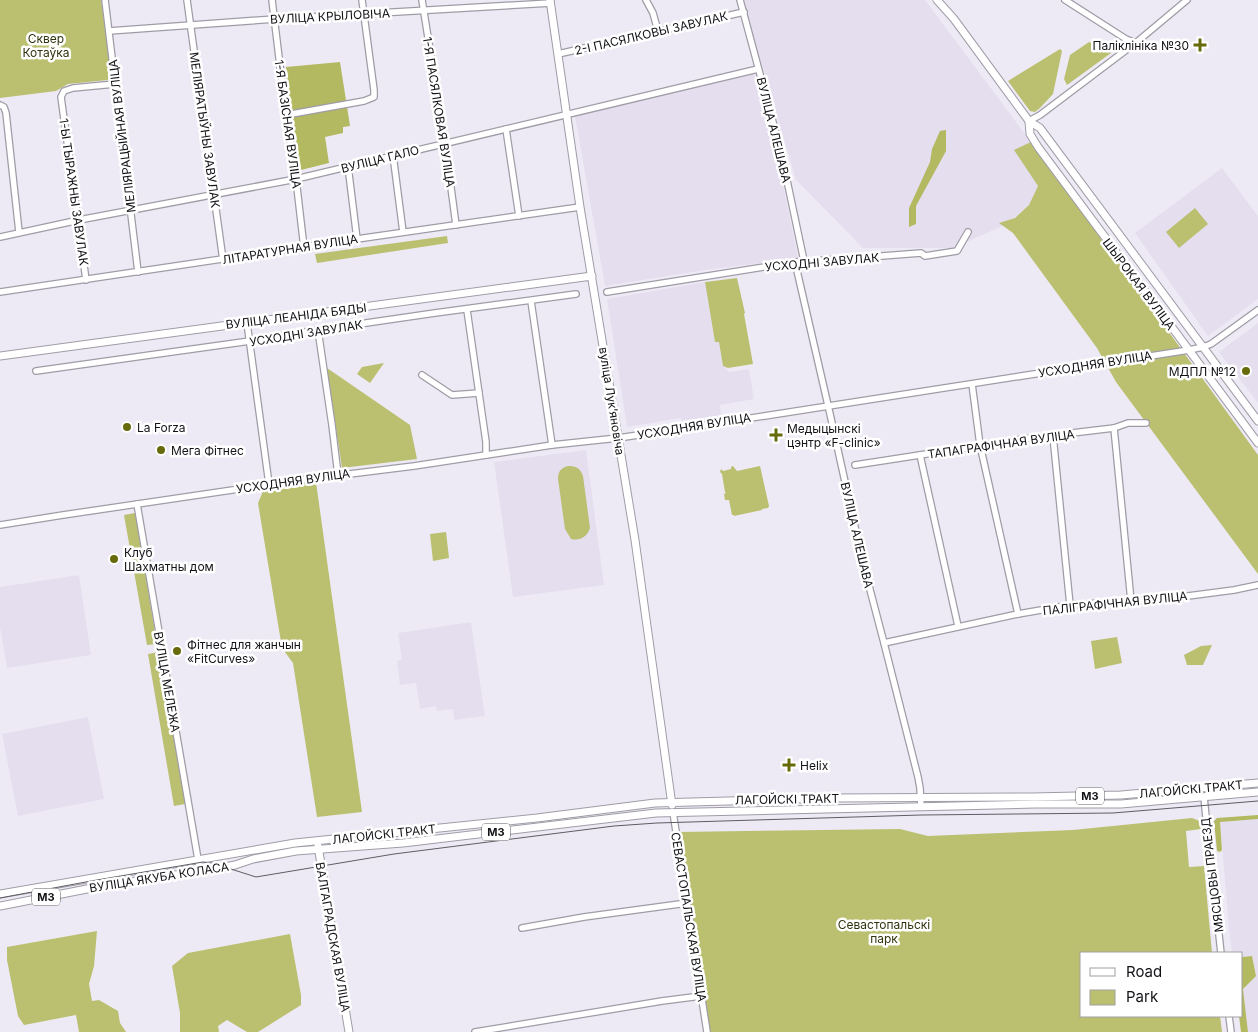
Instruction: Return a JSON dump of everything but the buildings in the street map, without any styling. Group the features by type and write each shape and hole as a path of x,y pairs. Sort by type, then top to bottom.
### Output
{"main road":[{"name":"ШЫРОКАЯ ВУЛІЦА","path":"937,0 1029,121 1040,128 1258,421"},
{"name":"вуліца Лукʼяновіча","path":"551,1 580,207 640,579 671,802"},
{"name":"ШЫРОКАЯ ВУЛІЦА","path":"1029,121 1030,134 1038,147 1258,442"},
{"name":"ВУЛІЦА ЛЕАНІДА БЯДЫ","path":"0,356 592,276"},
{"name":"ЛАГОЙСКІ ТРАКТ","path":"317,841 671,802 1120,795 1258,783"},
{"path":"1203,788 1204,797"},
{"name":"ЛАГОЙСКІ ТРАКТ","path":"318,849 403,843 673,812 1026,804 1121,804 1258,792"},
{"name":"СЕВАСТОПАЛЬСКАЯ ВУЛІЦА","path":"671,802 673,812"},
{"name":"ВАЛГАГРАДСКАЯ ВУЛІЦА","path":"317,841 350,1032"},
{"name":"ВУЛІЦА ЯКУБА КОЛАСА","path":"0,894 198,859 317,841"},
{"name":"ВУЛІЦА ЯКУБА КОЛАСА","path":"0,906 92,888 235,865 253,859 296,851 318,849"}],"street":[{"name":"МЕЛІЯРАЦЫЙНАЯ ВУЛІЦА","path":"105,0 138,272"},
{"name":"МЕЛІЯРАТЫЎНЫ ЗАВУЛАК","path":"187,0 223,260"},
{"name":"1-Я БАЗІСНАЯ ВУЛІЦА","path":"272,0 304,248"},
{"path":"286,115 364,101 374,97 362,0"},
{"name":"1-Я ПАСЯЛКОВАЯ ВУЛІЦА","path":"422,0 456,225"},
{"path":"646,0 653,13 658,32"},
{"name":"ВУЛІЦА АЛЕШАВА","path":"740,0 781,152 804,261"},
{"path":"1065,0 1135,43"},
{"path":"1029,121 1040,115 1135,43 1187,0"},
{"name":"ВУЛІЦА КРЫЛОВІЧА","path":"109,31 551,1"},
{"name":"2-І ПАСЯЛКОВЫ ЗАВУЛАК","path":"558,54 744,12"},
{"name":"ВУЛІЦА ГАЛО","path":"0,237 296,179 758,69"},
{"name":"1-Ы ТЫРАЖНЫ ЗАВУЛАК","path":"86,280 79,220 61,104 62,94 68,89 73,88 115,84"},
{"path":"0,104 4,107 6,113 19,232"},
{"path":"506,129 519,216"},
{"path":"393,156 403,232"},
{"path":"348,166 357,239"},
{"name":"ЛІТАРАТУРНАЯ ВУЛІЦА","path":"0,292 580,207"},
{"name":"УСХОДНІ ЗАВУЛАК","path":"607,292 795,262 920,252 925,256 957,251 968,232"},
{"name":"ВУЛІЦА АЛЕШАВА","path":"795,262 863,563 916,769 921,807"},
{"name":"УСХОДНІ ЗАВУЛАК","path":"36,370 576,294"},
{"path":"531,301 552,445"},
{"path":"467,310 486,442 486,455"},
{"name":"УСХОДНЯЯ ВУЛІЦА","path":"0,526 269,484 414,466 552,445 618,438 1189,350 1212,344 1258,310"},
{"path":"247,323 269,484"},
{"path":"318,330 338,475"},
{"path":"422,375 452,396 479,393"},
{"path":"972,384 980,445 1018,614"},
{"name":"ТАПАГРАФІЧНАЯ ВУЛІЦА","path":"855,466 980,445 1114,428 1128,423 1146,423"},
{"path":"1114,428 1130,601"},
{"path":"1054,436 1070,605"},
{"path":"920,455 958,626"},
{"name":"ВУЛІЦА МЕЛЕЖА","path":"137,504 200,871"},
{"name":"ПАЛІГРАФІЧНАЯ ВУЛІЦА","path":"884,643 958,626 1070,605 1166,599 1224,592 1258,585"},
{"name":"МЯСЦОВЫ ПРАЕЗД","path":"1204,797 1221,952"},
{"name":"СЕВАСТОПАЛЬСКАЯ ВУЛІЦА","path":"673,812 707,1032"},
{"path":"522,928 584,917 687,903"},
{"path":"475,1032 701,996"},
{"path":"1229,1017 1230,1032"},
{"path":"516,1025 517,1032"}],"shaded area":[{"path":"743,0 925,0 1031,142 1015,150 1038,186 1029,205 1007,224 953,248 863,248 796,180"},
{"path":"754,74 777,155 798,258 605,286 575,116"},
{"path":"1222,168 1258,216 1258,299 1208,336 1135,233"},
{"path":"705,282 715,342 719,341 723,366 729,372 749,369 754,399 720,405 721,415 682,421 681,418 627,427 607,299"},
{"name":"МДПЛ №12","path":"1258,323 1258,403 1219,352"},
{"path":"586,450 604,585 513,597 494,462"},
{"path":"79,575 91,655 7,668 0,627 0,587"},
{"path":"471,622 485,716 454,720 453,709 437,711 436,706 420,709 416,683 400,685 397,661 402,660 398,633"},
{"path":"88,717 104,799 18,816 2,734"},
{"path":"1258,819 1258,1032 1248,1032 1243,989 1256,976 1252,956 1243,957 1243,952 1232,952 1220,822"}],"green space":[{"name":"Сквер Котаўка","path":"0,0 101,0 111,72 108,80 68,84 56,91 0,98"},
{"path":"1089,42 1111,53 1067,85 1064,79 1070,55"},
{"path":"1060,49 1062,51 1053,94 1035,112 1030,111 1008,81"},
{"path":"340,62 350,126 343,127 343,133 325,137 329,163 301,170 286,67"},
{"path":"946,130 946,151 916,206 916,224 909,227 909,208 930,162 932,149 940,131"},
{"path":"1031,142 1258,455 1258,574 1116,382 1097,348 1013,233 999,223 1015,218 1029,205 1038,186 1014,150"},
{"path":"1195,208 1208,224 1179,248 1166,232"},
{"path":"447,236 448,243 317,263 315,254"},
{"path":"737,278 753,364 728,368 723,366 719,342 715,342 705,282"},
{"path":"384,363 370,383 357,374 362,367"},
{"path":"327,368 410,425 417,459 342,468"},
{"path":"568,466 577,468 583,476 590,528 585,536 580,539 571,539 565,529 558,479 560,470"},
{"path":"733,466 737,471 760,466 768,508 732,515 729,500 725,500 724,494 726,493 720,472 721,469 723,471 731,469"},
{"path":"316,482 362,812 317,817 293,663 282,648 258,503 264,489"},
{"path":"135,513 157,644 147,645 124,515"},
{"path":"446,532 449,558 433,561 430,534"},
{"path":"1117,637 1122,663 1095,669 1091,641"},
{"path":"1212,645 1203,665 1187,665 1184,655 1201,646"},
{"path":"159,652 185,804 174,806 148,654"},
{"path":"1258,815 1258,819 1220,822 1222,850 1220,852 1217,851 1214,821 1217,818"},
{"name":"Севастопальскі парк","path":"1192,818 1200,821 1201,829 1186,831 1189,867 1204,866 1212,952 1080,952 1080,1017 1220,1017 1222,1032 706,1032 677,832 900,829 928,836 1073,830"},
{"path":"97,931 94,966 89,984 92,1001 99,1000 118,1011 120,1023 126,1032 79,1032 76,1015 24,1025 18,1016 7,960 7,947"},
{"path":"290,934 301,995 301,1005 258,1032 247,1032 227,1020 218,1026 219,1032 180,1032 180,1013 172,966 188,953"},
{"path":"1252,956 1256,976 1243,989 1243,957"},
{"path":"1243,989 1248,1032 1241,1032 1239,1017 1243,1017"}],"tram line":[{"path":"0,898 203,862 256,877 394,854 614,826 921,815 1113,813 1258,801"}],"place":[{"name":"Паліклініка №30","path":"1200,45"},
{"name":"МДПЛ №12","path":"1246,371"},
{"name":"La Forza","path":"127,427"},
{"name":"Медыцынскі цэнтр «F-clinic»","path":"776,435"},
{"name":"Мега Фітнес","path":"161,450"},
{"name":"Клуб Шахматны дом","path":"114,559"},
{"name":"Фітнес для жанчын «FitCurves»","path":"177,651"},
{"name":"Helix","path":"789,765"}]}
